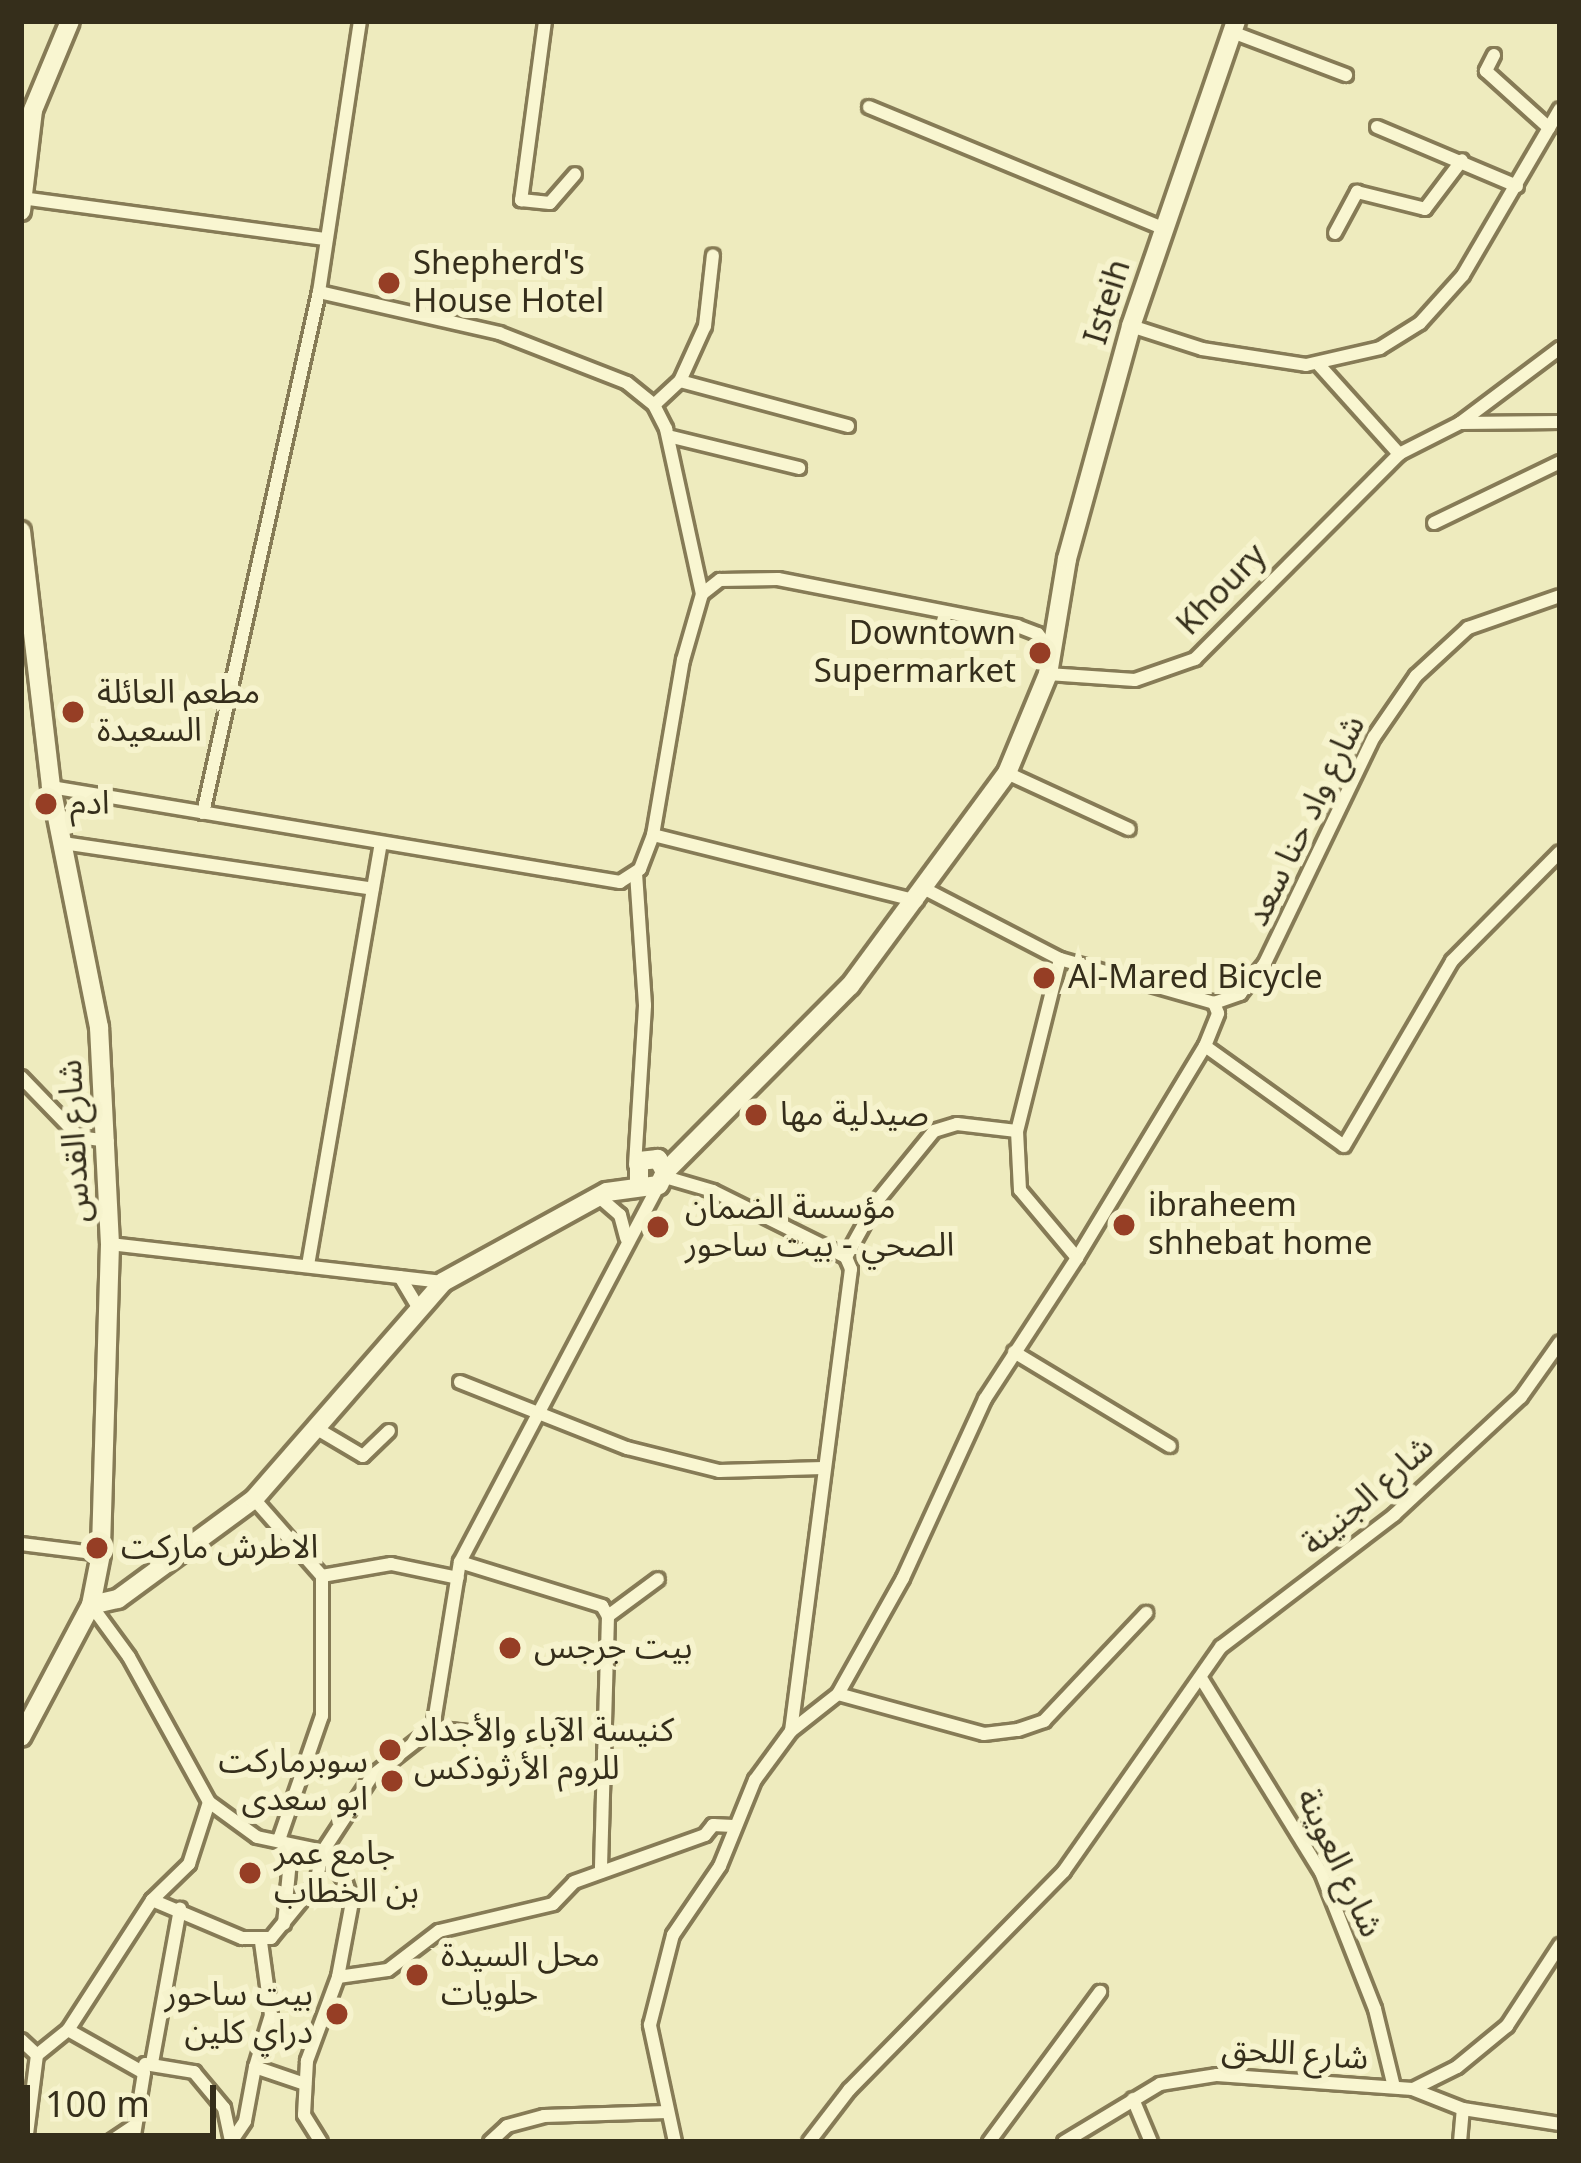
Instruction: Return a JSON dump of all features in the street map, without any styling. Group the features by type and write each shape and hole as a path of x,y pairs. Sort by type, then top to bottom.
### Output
{"street":[{"path":"21,212 27,110 70,21"},
{"path":"203,813 319,292 360,21"},
{"path":"545,21 521,200 550,203 574,174"},
{"path":"1234,27 1346,75"},
{"name":"Isteih","path":"91,1605 118,1599 254,1499 319,1430 417,1305 443,1282 602,1194 653,1173 850,986 921,895 1007,773 1048,674 1058,606 1131,326 1234,27"},
{"path":"1494,55 1486,71 1549,128"},
{"path":"868,107 1162,228"},
{"path":"1131,326 1238,357 1319,365 1380,348 1420,322 1463,275 1560,109"},
{"path":"1377,127 1517,186"},
{"path":"1335,233 1357,192 1425,209 1462,160"},
{"path":"22,198 326,239"},
{"path":"654,405 680,381 705,326 713,255"},
{"path":"261,1942 284,1926 316,1883 323,1850 372,1776 433,1728 460,1562 629,1234 653,1173 644,1114 636,874 653,835 702,594 668,436 654,405 627,383 499,333 319,292"},
{"name":"Khoury","path":"1048,674 1135,680 1195,659 1399,454 1460,423 1560,348"},
{"path":"1319,365 1399,454"},
{"path":"680,381 848,426"},
{"path":"1460,423 1560,422"},
{"path":"668,436 799,468"},
{"path":"1434,523 1560,462"},
{"name":"شارع القدس","path":"21,531 52,787 99,1027 110,1141 101,1554 91,1605 21,1737"},
{"path":"702,594 738,575 1017,626 1038,634 1052,652"},
{"name":"شارع واد حنا سعد","path":"1214,1003 1240,994 1265,963 1374,737 1416,676 1468,628 1560,596"},
{"path":"1017,626 1043,622 1058,606"},
{"path":"1007,773 1129,829"},
{"path":"52,787 595,880 636,874"},
{"path":"338,1977 388,1970 439,1931 553,1904 574,1882 718,1829 743,1804 791,1731 838,1694 1014,1352 1086,1244 1205,1046 1218,1013 1214,1003 1060,959 921,895 653,835"},
{"path":"63,843 373,889"},
{"path":"308,1265 381,843"},
{"path":"1205,1046 1344,1146 1452,961 1560,852"},
{"path":"1060,959 1017,1131 1021,1190 1077,1258"},
{"path":"21,1077 79,1137 110,1141"},
{"path":"846,1257 877,1201 934,1131 970,1124 1017,1131"},
{"path":"653,1173 712,1191 846,1257 851,1269 791,1731"},
{"path":"602,1194 629,1234"},
{"path":"110,1244 443,1282"},
{"path":"399,1276 417,1305"},
{"name":"شارع الجنينة","path":"809,2142 850,2090 1064,1871 1240,1628 1394,1515 1521,1397 1560,1342"},
{"path":"1014,1352 1170,1446"},
{"path":"460,1382 536,1416 719,1472 823,1468"},
{"path":"319,1430 363,1456 389,1431"},
{"path":"254,1499 322,1576 322,1716 280,1837 290,1861 284,1926"},
{"path":"21,1544 101,1554"},
{"path":"460,1562 602,1606 608,1616 601,1872"},
{"path":"322,1576 391,1564 458,1578"},
{"path":"608,1616 658,1579"},
{"path":"91,1605 129,1657 209,1802 257,1837 280,1837 323,1850 352,1902 338,1977 307,2062 304,2115 321,2142"},
{"path":"838,1694 984,1734 1018,1730 1044,1720 1146,1613"},
{"name":"شارع العوينة","path":"1201,1678 1321,1872 1375,2008 1394,2087"},
{"path":"433,1728 478,1733"},
{"path":"26,2142 37,2055 68,2030 152,1900 189,1864 209,1802"},
{"path":"675,2142 650,2025 673,1935 725,1851 718,1829"},
{"path":"152,1900 261,1942"},
{"path":"134,2142 145,2064 180,1909"},
{"path":"231,2142 244,2121 271,2015 261,1942"},
{"path":"1412,2089 1457,2067 1507,2026 1560,1945"},
{"path":"989,2142 1100,1992"},
{"path":"68,2030 145,2064 194,2072 224,2108 231,2142"},
{"path":"21,2040 37,2055"},
{"path":"255,2067 305,2084"},
{"name":"شارع اللحق","path":"1064,2142 1133,2099 1183,2077 1217,2074 1412,2089 1463,2109 1560,2124"},
{"path":"1133,2099 1151,2142"},
{"path":"1460,2142 1463,2109"},
{"path":"490,2142 507,2126 544,2116 667,2112"},
{"path":"115,2140 133,2127"}],"place":[{"name":"Shepherd's House Hotel","path":"389,283"},
{"name":"Downtown Supermarket","path":"1040,653"},
{"name":"مطعم العائلة السعيدة","path":"73,712"},
{"name":"ادم","path":"46,804"},
{"name":"Al-Mared Bicycle","path":"1044,978"},
{"name":"صيدلية مها","path":"756,1115"},
{"name":"ibraheem shhebat home","path":"1124,1225"},
{"name":"مؤسسة الضمان الصحي - بيت ساحور","path":"658,1227"},
{"name":"الاطرش ماركت","path":"97,1548"},
{"name":"بيت جرجس","path":"510,1648"},
{"name":"كنيسة الآباء والأجداد للروم الأرثوذكس","path":"390,1750"},
{"name":"سوبرماركت ابو سعدى","path":"392,1781"},
{"name":"جامع عمر بن الخطاب","path":"250,1873"},
{"name":"محل السيدة حلويات","path":"417,1975"},
{"name":"بيت ساحور دراي كلين","path":"337,2014"}]}
